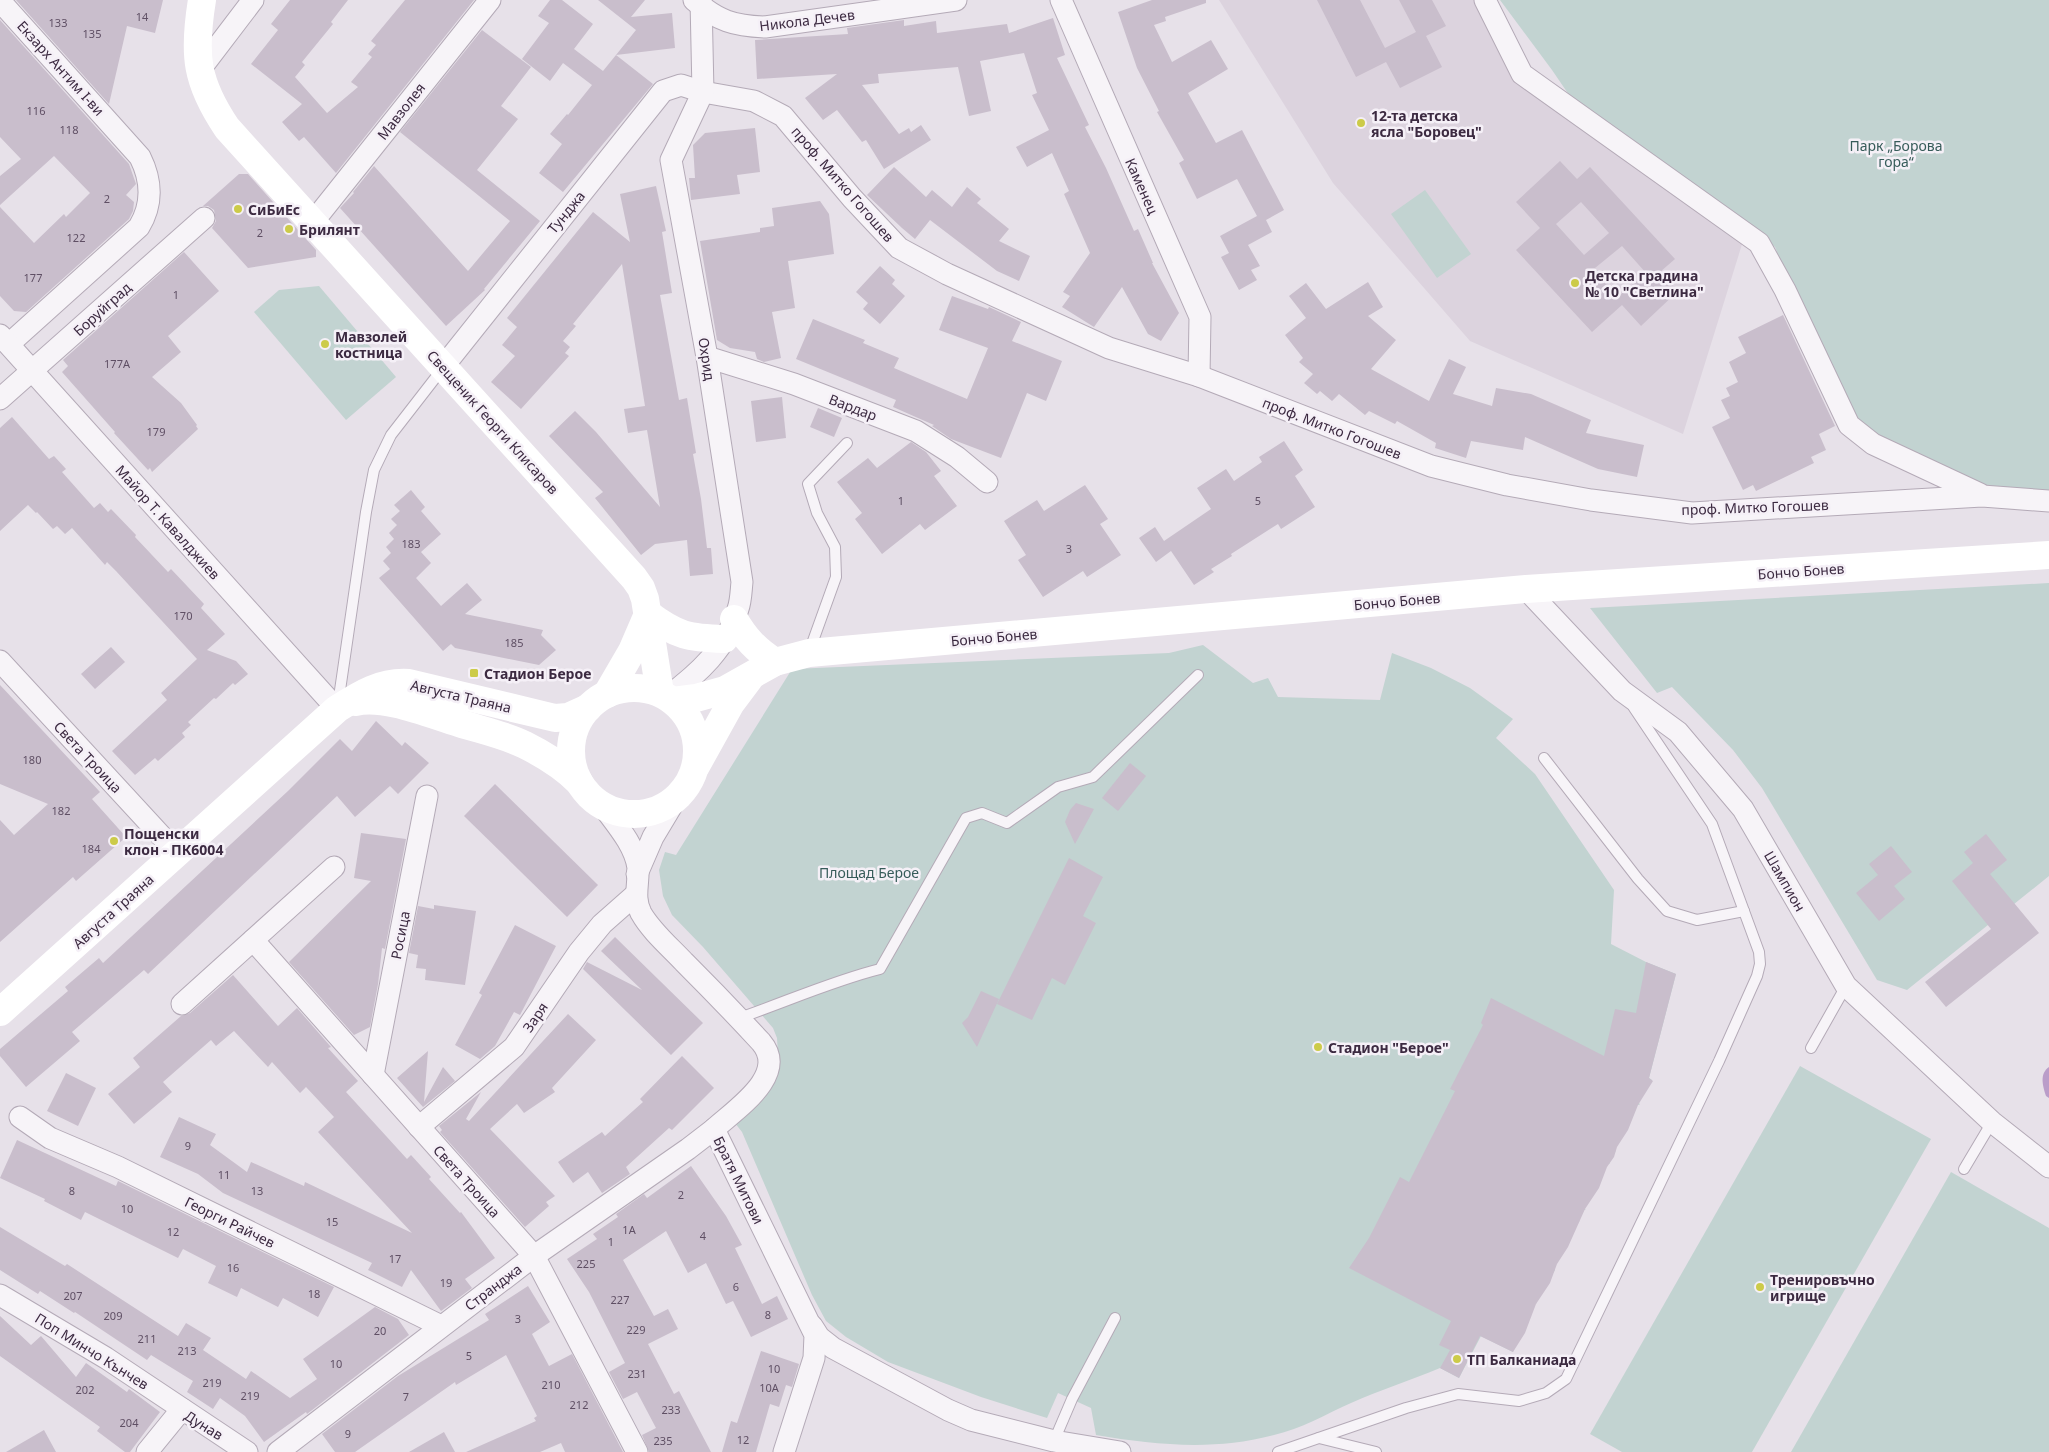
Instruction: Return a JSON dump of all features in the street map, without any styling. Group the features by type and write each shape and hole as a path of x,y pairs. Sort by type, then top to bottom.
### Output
{"street":[{"path":"198,71 197,38 202,0"},
{"path":"198,71 253,0"},
{"name":"Мавзолея","path":"313,222 490,0"},
{"name":"Никола Дечев","path":"699,2 720,20 740,26 766,27 956,0"},
{"name":"Каменец","path":"1061,0 1200,317 1199,376"},
{"path":"1485,0 1522,74 1759,243 1785,290 1849,425 1873,444 1982,496"},
{"name":"Екзарх Антим I-ви","path":"0,1 122,136 140,157 148,172 148,207 139,227 4,340"},
{"name":"Охрид","path":"667,697 694,677 710,661 739,609 742,582 707,357 671,160 703,92 699,2"},
{"name":"Свещеник Георги Клисаров","path":"198,71 214,108 227,128 634,578 641,588 667,697"},
{"name":"Тунджа","path":"444,367 663,91 681,84 703,92"},
{"name":"проф. Митко Гогошев","path":"703,92 754,101 783,116 852,198 900,248 946,274 1109,348 1199,376 1431,466 1507,485 1591,500 1692,513 1982,496 2049,500"},
{"name":"Боруйград","path":"0,399 204,218"},
{"name":"Майор Т. Кавалджиев","path":"4,340 337,709"},
{"name":"Вардар","path":"707,357 794,384 916,431 957,457 987,482"},
{"name":"Бончо Бонев","path":"667,697 696,698 725,690 775,662 808,653 1526,589 2049,555"},
{"name":"Шампион","path":"1526,589 1622,691 1678,732 1743,809 1846,986 1992,1122 2049,1167"},
{"path":"677,797 659,809 639,814 618,812 602,806 588,795 579,782 572,763 571,743 577,724 597,701 632,651 648,614 681,634 698,638 729,629 744,638 758,652 775,662"},
{"name":"Света Троица","path":"0,661 177,853"},
{"name":"Бончо Бонев","path":"695,769 731,703 751,676"},
{"name":"Августа Траяна","path":"0,1012 337,709 365,691 402,682 549,717 568,717 597,701"},
{"path":"597,701 633,688 667,697 690,720 697,744 695,769 688,784 677,797 653,837 637,884"},
{"name":"Августа Траяна","path":"337,709 359,701 384,702 501,736 534,750 565,769 579,782"},
{"name":"Росица","path":"373,1075 427,796"},
{"name":"Братя Митови","path":"602,806 628,843 636,862 641,913 650,925 766,1048 770,1059 770,1068 766,1078 759,1087 714,1129 812,1325 815,1341 814,1358 784,1452"},
{"path":"182,1004 334,867"},
{"name":"Заря","path":"419,1127 514,1047 579,952 637,884"},
{"name":"Света Троица","path":"253,940 534,1256 637,1452"},
{"name":"Георги Райчев","path":"20,1117 50,1138 118,1167 441,1326"},
{"name":"Странджа","path":"278,1452 534,1256 714,1129"},
{"name":"Поп Минчо Кънчев","path":"0,1295 80,1341 182,1409"},
{"path":"812,1325 821,1339 833,1348 954,1413 984,1425 1054,1441 1120,1452"},
{"name":"Дунав","path":"147,1452 182,1409 246,1452"}],"lane":[{"path":"337,709 374,470 391,435 444,367"},
{"path":"808,653 836,577 835,547 817,513 808,484 847,443"},
{"path":"739,1018 829,984 880,969 966,818 982,813 1007,823 1058,787 1093,777 1198,675"},
{"path":"1278,1452 1406,1408 1458,1394 1518,1401 1546,1394 1566,1379 1719,1061 1756,976 1760,964 1759,952 1712,824 1622,691"},
{"path":"1544,758 1638,879 1667,911 1697,920 1744,911"},
{"path":"1811,1048 1846,986"},
{"path":"1964,1169 1992,1122"},
{"path":"1054,1441 1072,1399 1115,1318"},
{"path":"1318,1438 1376,1452"}],"shaded area":[{"name":"Детска градина № 10 \"Светлина\"","path":"1219,0 1494,0 1519,63 1748,225 1683,434 1470,341 1333,183"},
{"path":"2049,1067 2049,1098 2046,1096 2043,1077"}],"green space":[{"name":"Парк „Борова гора“","path":"1500,0 2049,0 2049,492 1984,490 1873,439 1848,411 1813,343 1775,247 1580,111"},
{"path":"1425,190 1471,254 1437,278 1391,214"},
{"name":"Мавзолей костница","path":"319,286 396,377 346,420 254,312 279,290"},
{"path":"2049,583 2049,876 1907,990 1877,980 1762,788 1733,750 1672,687 1657,693 1590,608"},
{"name":"Стадион \"Берое\"","path":"1203,645 1253,683 1268,678 1278,697 1380,700 1392,653 1431,668 1470,688 1513,719 1496,738 1535,774 1614,890 1611,944 1646,962 1676,974 1649,1078 1652,1080 1637,1102 1640,1104 1636,1104 1619,1138 1622,1139 1618,1139 1613,1149 1616,1152 1612,1151 1607,1161 1610,1163 1606,1162 1583,1208 1586,1210 1582,1210 1577,1220 1580,1222 1576,1221 1558,1255 1562,1257 1557,1257 1553,1267 1555,1270 1534,1303 1537,1304 1534,1304 1513,1352 1481,1336 1459,1378 1440,1368 1362,1398 1304,1425 1284,1432 1230,1443 1185,1445 1096,1435 1091,1408 1058,1393 1047,1418 981,1397 888,1362 846,1337 826,1321 812,1295 742,1132 731,1118 778,1055 777,1038 773,1028 703,947 672,915 663,896 659,870 665,852 676,855 792,669 1169,653"},
{"name":"Тренировъчно игрище","path":"1800,1066 1931,1139 1752,1452 1622,1452 1590,1434"},
{"path":"1951,1172 2049,1228 2049,1452 1791,1452"}],"building":[{"path":"16,0 163,0 155,33 127,26 109,104"},
{"path":"290,0 348,0 331,22 333,24 302,62 305,65 295,77 327,113 358,87 351,82 372,57 368,54 376,45 371,41 405,0 474,0 336,173 304,137 299,141 282,122 302,104 251,64 278,30 271,24"},
{"path":"550,0 562,0 593,24 574,49 603,71 616,55 653,84 563,192 539,173 562,144 550,134 592,85 563,63 550,81 522,59 549,23 538,16"},
{"path":"598,0 645,0 631,17 672,13 675,48 616,55 636,30"},
{"path":"1152,0 1206,0 1206,3 1165,17 1166,21 1154,25 1172,62 1211,40 1228,69 1188,93 1216,143 1242,130 1284,210 1266,220 1272,232 1248,245 1260,266 1251,270 1257,280 1239,290 1221,257 1229,253 1220,236 1257,216 1237,179 1197,199 1179,163 1184,160 1157,112 1159,111 1137,68 1118,12"},
{"path":"1317,0 1360,0 1385,48 1416,32 1399,0 1432,0 1446,26 1426,36 1442,67 1400,88 1386,62 1356,77"},
{"path":"1053,18 1065,55 1057,58 1089,125 1085,127 1106,168 1134,231 1138,229 1152,263 1179,313 1161,341 1148,334 1122,287 1094,327 1062,307 1070,296 1063,292 1090,253 1064,194 1069,191 1052,153 1027,167 1016,147 1049,130 1032,95 1037,93 1024,53 980,61 991,111 969,116 958,67 878,74 879,83 862,85 899,134 909,128 911,132 921,125 931,140 884,169 866,140 862,142 837,110 823,120 805,98 837,74 757,79 755,40 848,34 847,28 904,20 904,26 936,21 937,33 1007,24 1009,33"},
{"path":"0,20 129,164 136,184 126,195 134,202 133,211 129,219 26,312 14,311 0,296 0,207 34,243 64,214 66,217 90,193 54,156 0,205 0,176 21,159 0,137"},
{"path":"482,30 531,67 501,106 518,119 477,170 540,221 485,290 446,326 340,208 374,166 468,271 510,221 400,132"},
{"path":"755,128 760,172 737,175 740,194 691,200 689,178 695,178 693,145 705,133"},
{"path":"1560,161 1577,179 1590,167 1675,259 1660,272 1678,291 1641,326 1622,305 1592,332 1516,250 1540,228 1516,202","holes":["1581,202 1609,233 1584,255 1556,224","1622,246 1646,273 1619,296 1595,268"]},
{"path":"894,167 926,197 932,190 952,207 967,187 981,199 977,203 1009,229 999,241 1030,256 1019,281 997,271 930,220 915,239 902,228 867,195"},
{"path":"239,174 248,174 316,250 316,257 248,268 212,228 216,221 214,210 208,206 203,206"},
{"path":"656,186 666,231 662,232 672,293 660,295 679,400 687,398 696,453 693,454 707,548 711,548 713,574 690,576 687,540 655,544 641,555 595,498 603,492 549,436 575,411 596,432 660,507 647,430 628,433 624,409 645,406 622,264 573,324 576,326 563,341 570,347 565,353 569,356 521,409 491,382 515,356 502,345 517,327 507,318 593,212 630,242 620,194"},
{"path":"820,201 829,214 834,254 788,261 795,308 772,312 781,358 764,362 757,359 755,352 730,348 717,340 700,241 760,232 760,228 774,226 772,208"},
{"path":"184,252 219,291 168,336 181,352 152,377 181,403 198,429 152,472 114,433 62,372 68,366 63,360"},
{"path":"880,266 895,280 892,284 905,296 880,324 863,309 868,303 856,292"},
{"path":"1368,282 1383,307 1368,316 1396,340 1371,369 1429,401 1449,359 1466,367 1453,394 1492,406 1496,388 1531,394 1591,420 1586,433 1644,445 1637,477 1598,469 1525,437 1523,450 1471,441 1466,458 1435,448 1436,443 1397,421 1395,424 1369,411 1365,415 1339,394 1332,401 1320,391 1317,394 1304,383 1313,374 1299,362 1303,358 1285,335 1306,318 1289,296 1306,283 1326,309"},
{"path":"952,296 988,309 989,307 1021,322 1012,341 1062,361 1046,401 1027,393 1001,458 951,439 932,426 934,425 893,407 896,400 796,359 813,319 865,340 863,343 899,358 894,368 967,399 988,348 939,330"},
{"path":"1783,315 1835,426 1819,434 1826,450 1811,457 1814,463 1756,491 1753,485 1743,490 1712,427 1730,418 1721,400 1730,396 1726,388 1738,382 1729,362 1746,353 1738,337"},
{"path":"782,397 786,438 756,442 751,401"},
{"path":"818,408 842,418 834,437 810,427"},
{"path":"12,417 49,459 54,456 66,469 62,472 94,508 100,503 108,512 111,509 168,572 171,569 204,604 201,608 225,634 207,650 236,661 248,674 235,685 233,683 216,699 214,698 188,722 191,725 182,733 185,737 158,761 155,758 135,775 112,751 167,700 161,693 197,659 116,571 107,562 105,565 72,528 65,534 57,526 53,529 28,505 0,531 0,428"},
{"path":"1284,441 1303,470 1295,476 1315,507 1281,529 1278,524 1231,554 1232,556 1211,569 1214,572 1194,585 1171,551 1156,562 1139,538 1155,527 1164,541 1211,509 1197,488 1226,469 1234,481 1262,462 1259,457"},
{"path":"911,442 926,452 941,471 934,476 957,506 925,530 920,524 882,554 855,519 862,513 837,482 868,458 877,468"},
{"path":"1085,485 1108,519 1100,524 1121,555 1087,577 1083,571 1043,597 1018,560 1026,555 1004,521 1037,500 1044,511"},
{"path":"411,490 425,507 421,511 441,534 421,552 431,563 416,578 441,606 467,583 482,600 465,614 543,630 541,635 556,650 539,665 455,648 451,644 443,651 379,578 390,569 383,561 391,553 386,547 394,539 389,533 397,525 391,519 400,511 394,505"},
{"path":"111,647 125,662 95,689 81,674"},
{"path":"0,685 100,792 92,799 126,837 76,881 73,877 0,942 0,820 14,835 48,804 0,784"},
{"path":"376,721 402,746 405,742 429,763 398,794 390,786 355,817 337,796 148,974 144,970 72,1032 80,1041 26,1087 0,1056 0,1049 68,991 65,987 99,958 103,963 288,791 340,739 352,751"},
{"path":"1130,763 1146,776 1118,811 1102,798"},
{"path":"495,784 598,885 567,917 464,816"},
{"path":"1076,803 1094,809 1075,844 1065,822 1070,810"},
{"path":"361,833 406,839 385,949 382,948 370,1027 354,1035 289,962 371,881 354,878"},
{"path":"1986,834 2007,860 1990,874 2039,933 1946,1007 1925,982 1991,929 1952,881 1973,863 1964,852"},
{"path":"1891,846 1912,872 1894,886 1905,899 1879,921 1856,893 1878,875 1869,864"},
{"path":"1069,858 1103,877 1083,916 1096,923 1065,985 1052,978 1032,1020 997,1004"},
{"path":"434,905 476,911 465,985 425,980 426,969 416,968 418,955 409,953 418,906 434,909"},
{"path":"515,925 556,946 520,1015 514,1012 495,1046 480,1059 455,1045 482,995 479,993"},
{"path":"615,937 703,1023 671,1055 583,969 587,962 642,990 601,951"},
{"path":"1646,962 1676,974 1649,1078 1653,1081 1638,1105 1628,1130 1607,1167 1599,1188 1585,1209 1568,1247 1557,1264 1550,1283 1536,1304 1525,1333 1513,1352 1480,1336 1459,1378 1440,1368 1450,1350 1439,1345 1451,1321 1349,1268 1369,1238 1400,1177 1409,1182 1455,1091 1450,1089 1483,1025 1481,1023 1491,998 1604,1056 1615,1009 1636,1013"},
{"path":"233,975 278,1026 297,1008 331,1047 328,1048 358,1081 346,1092 407,1159 411,1155 431,1177 429,1179 461,1212 495,1258 465,1279 472,1288 441,1311 411,1270 402,1287 368,1270 372,1263 223,1193 198,1174 160,1157 179,1117 216,1134 210,1145 247,1172 251,1162 304,1186 305,1182 412,1233 318,1132 334,1117 306,1087 300,1093 272,1062 268,1067 234,1031 216,1046 211,1040 163,1082 172,1092 134,1124 108,1094 140,1067 133,1058 181,1016 190,1013"},
{"path":"981,991 999,999 977,1047 962,1023 968,1017"},
{"path":"568,1014 596,1040 552,1088 555,1092 524,1113 517,1104 490,1129 555,1196 546,1202 549,1206 525,1227 440,1132 442,1130 439,1126 481,1092 466,1119 469,1121"},
{"path":"428,1051 424,1102 443,1067 455,1081 423,1107 397,1078"},
{"path":"682,1056 714,1088 672,1130 669,1128 626,1167 630,1174 602,1193 588,1172 573,1183 558,1162 602,1132 605,1136 643,1102 640,1099"},
{"path":"66,1073 96,1088 78,1126 47,1111"},
{"path":"17,1140 116,1186 118,1181 334,1287 318,1317 283,1298 278,1307 241,1288 237,1297 208,1283 216,1266 183,1249 178,1258 85,1212 81,1220 44,1201 45,1199 0,1178"},
{"path":"691,1166 726,1216 742,1245 735,1248 762,1304 777,1296 788,1319 751,1337 733,1301 726,1304 706,1263 688,1273 666,1231 623,1260 654,1316 668,1309 678,1329 648,1344 674,1394 679,1391 711,1452 649,1452 642,1435 656,1428 637,1392 623,1399 609,1372 625,1363 589,1292 567,1259 597,1239 593,1234 618,1217 616,1214 644,1194 647,1198"},
{"path":"0,1227 65,1266 67,1264 178,1336 186,1323 211,1338 203,1350 246,1379 251,1371 290,1398 317,1379 303,1359 375,1307 398,1319 409,1335 307,1414 306,1412 264,1442 245,1416 220,1398 213,1409 187,1392 193,1381 151,1355 147,1360 75,1312 40,1291 38,1294 0,1270"},
{"path":"528,1286 550,1322 532,1334 549,1366 572,1354 623,1452 565,1452 561,1443 540,1452 466,1452 536,1421 534,1418 537,1416 506,1355 456,1385 455,1382 355,1452 335,1452 322,1434 398,1376 489,1320 485,1314"},
{"path":"0,1316 31,1345 41,1336 76,1377 86,1363 127,1392 129,1389 160,1412 130,1452 125,1452 97,1431 100,1427 0,1356"},
{"path":"761,1351 799,1364 792,1387 786,1385 779,1407 770,1404 756,1452 722,1452 731,1421 737,1423"},
{"path":"44,1430 56,1452 6,1452"},
{"path":"444,1432 455,1452 409,1452"}],"place":[{"name":"12-та детска ясла \"Боровец\"","path":"1361,123"},
{"name":"СиБиЕс","path":"238,209"},
{"name":"Брилянт","path":"289,229"},
{"name":"Детска градина № 10 \"Светлина\"","path":"1575,283"},
{"name":"Мавзолей костница","path":"325,344"},
{"name":"Стадион Берое","path":"474,673"},
{"name":"Пощенски клон - ПК6004","path":"114,841"},
{"name":"Стадион \"Берое\"","path":"1318,1047"},
{"name":"Тренировъчно игрище","path":"1760,1287"},
{"name":"ТП Балканиада","path":"1457,1359"}],"park label":[{"name":"Площад Берое","path":"869,872"}]}
